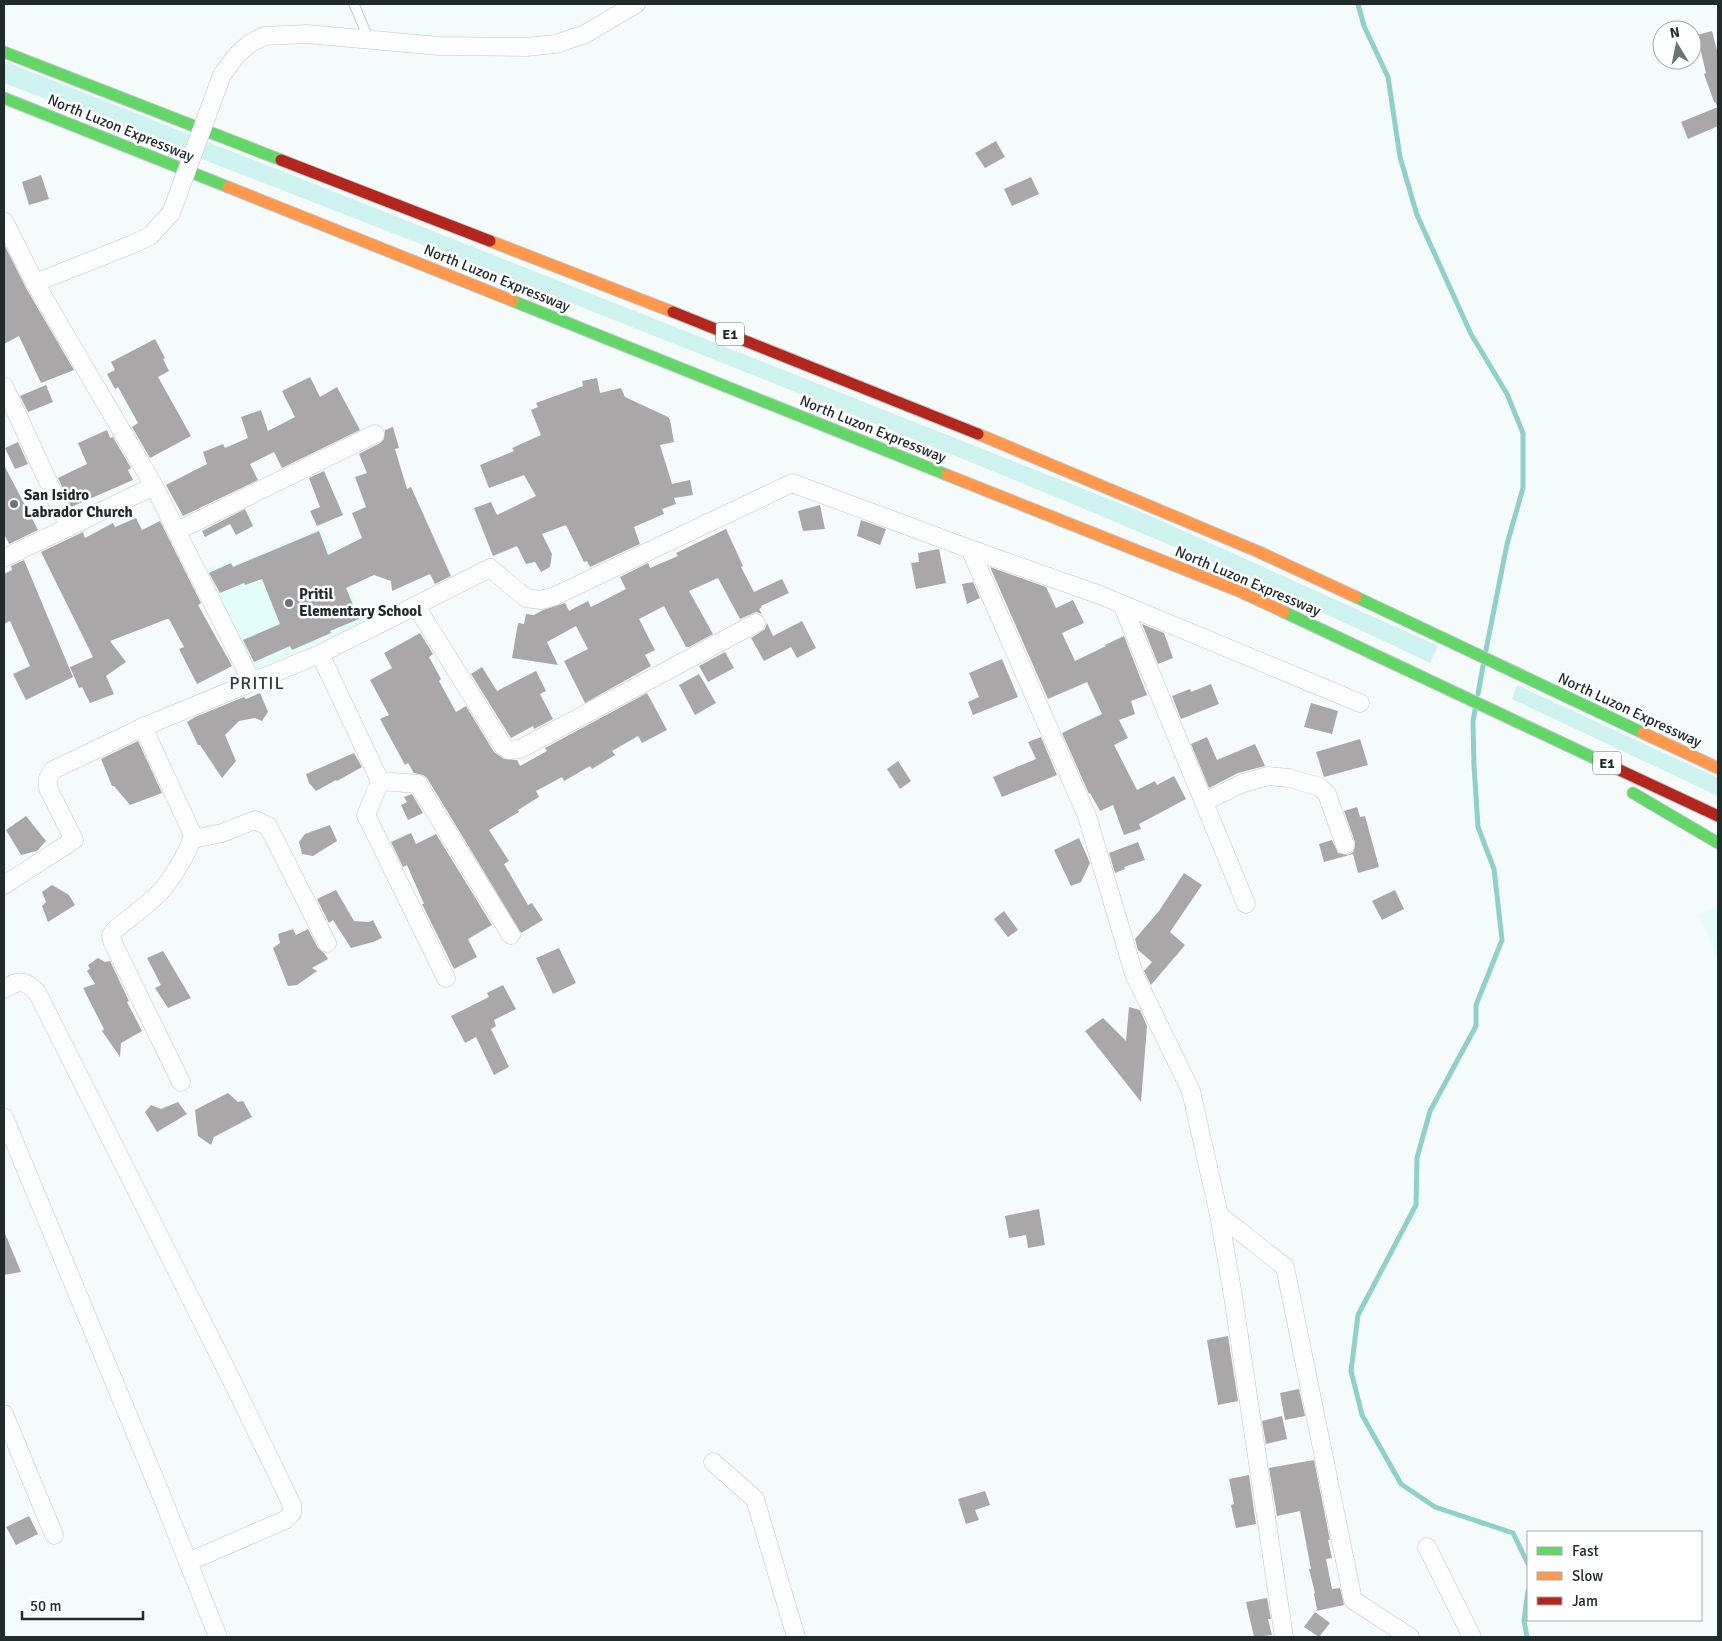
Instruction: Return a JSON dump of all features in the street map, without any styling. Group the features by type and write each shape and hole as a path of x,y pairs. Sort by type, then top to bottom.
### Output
{"highway":[{"name":"North Luzon Expressway","path":"4,52 630,295 1036,456 1259,552 1718,768"},
{"name":"North Luzon Expressway","path":"4,98 1241,592 1718,816"},
{"path":"1512,718 1558,750 1601,774"},
{"path":"1623,787 1718,843"}],"street":[{"path":"35,282 150,236 171,213 222,74 236,56 249,44 264,36 308,34 439,46 526,47 556,44 585,34 636,4"},
{"path":"4,221 35,282 154,486 252,682"},
{"path":"4,386 69,527"},
{"path":"177,531 375,434"},
{"path":"4,885 74,840 48,788 48,778 53,770 143,727 320,654 490,568 526,598 541,600 556,596 792,484 1122,604 1360,703"},
{"path":"4,558 154,486"},
{"path":"970,549 1087,816 1134,974 1190,1091 1219,1215 1285,1636"},
{"path":"1122,604 1246,904"},
{"path":"416,606 503,746 508,750 520,749 756,623"},
{"path":"320,654 380,781 366,815 446,978"},
{"path":"143,727 192,833 193,839 190,848 161,891 111,935 112,941 181,1082"},
{"path":"1204,802 1243,783 1268,776 1289,778 1320,787 1326,794 1345,845"},
{"path":"380,781 418,784 512,935"},
{"path":"193,839 222,833 255,820 268,826 326,944"},
{"path":"4,989 16,982 27,983 37,992 228,1372 292,1505 292,1513 286,1520 188,1562"},
{"path":"4,1117 218,1637"},
{"path":"1219,1215 1285,1267 1353,1600 1410,1637"},
{"path":"4,1414 54,1535"},
{"path":"713,1462 754,1499 796,1637"},
{"path":"1427,1547 1472,1637"}],"lane":[{"path":"354,4 369,40"}],"shaded area":[{"path":"4,61 1144,513 1438,646 1430,663 1342,621 1073,504 446,254 4,83"},
{"name":"Pritil Elementary School","path":"321,528 365,621 253,671 204,570 231,559 235,564"},
{"path":"1517,685 1718,778 1718,796 1512,699"},
{"path":"1718,906 1718,960 1699,914"}],"building":[{"path":"1712,31 1718,54 1718,107 1714,102 1704,74 1706,73 1702,56 1702,34"},
{"path":"1718,107 1718,126 1688,139 1681,122"},
{"path":"996,141 1005,157 985,168 975,153"},
{"path":"41,175 49,199 29,205 22,182"},
{"path":"1031,177 1039,194 1012,206 1004,189"},
{"path":"4,244 26,288 74,370 41,383 19,336 4,344"},
{"path":"155,339 165,358 163,359 169,371 158,377 191,436 150,458 132,427 138,423 118,387 115,389 107,374 115,370 111,362"},
{"path":"310,377 320,397 337,387 360,430 282,468 274,452 250,464 258,480 183,516 166,485 207,464 203,452 223,444 225,448 248,438 241,417 261,410 268,431 295,417 282,391"},
{"path":"597,378 600,393 621,388 625,397 668,417 674,442 660,445 672,484 690,480 693,495 674,498 676,504 662,509 664,514 634,527 640,544 590,567 587,561 584,562 566,525 542,534 552,554 550,567 541,572 535,562 526,564 517,546 493,556 474,508 491,502 497,515 536,496 524,475 489,488 480,465 514,451 512,448 541,435 531,410 538,407 536,403 583,386 582,381"},
{"path":"46,385 53,402 28,412 20,396"},
{"path":"393,427 399,448 395,449 407,489 411,487 451,576 435,584 430,574 392,591 391,581 374,575 346,588 359,619 292,650 290,646 254,662 243,640 280,624 262,579 245,585 244,583 220,593 209,573 231,563 233,567 319,531 328,555 362,538 352,513 366,507 355,477 367,473 359,454 380,443 384,439 385,430"},
{"path":"107,430 110,438 113,437 131,468 128,470 133,480 71,507 58,478 87,464 78,443"},
{"path":"18,442 28,464 15,469 5,448"},
{"name":"San Isidro Labrador Church","path":"4,465 38,530 9,544 4,534"},
{"path":"324,471 343,515 317,526 310,511 320,507 309,478"},
{"path":"820,505 825,529 803,531 798,511"},
{"path":"245,509 253,526 236,535 230,524 205,537 202,531"},
{"path":"136,518 142,530 160,521 201,603 198,605 232,666 197,684 179,649 184,647 169,619 167,619 110,641 126,662 106,676 114,694 90,703 82,687 79,688 70,667 93,657 41,552 83,532 85,538 113,523 115,527"},
{"path":"861,520 886,529 880,545 857,536"},
{"path":"726,529 743,566 741,567 754,592 782,579 789,593 761,606 759,609 762,614 756,612 740,619 718,578 689,591 713,634 686,647 664,606 639,619 655,650 645,655 651,666 585,703 564,661 588,649 576,626 547,642 558,665 512,658 518,623 524,624 526,614 534,615 565,603 569,611 588,601 591,607 626,589 620,577 648,563 650,568 678,556 676,553"},
{"path":"939,549 946,583 916,589 911,563 919,562 918,553"},
{"path":"24,560 73,677 26,700 13,674 30,666 10,621 4,624 4,574 12,570 11,566"},
{"path":"990,567 1046,587 1056,608 1073,600 1084,623 1062,633 1075,661 1124,636 1147,695 1131,701 1135,714 1119,720 1128,738 1114,745 1137,790 1155,781 1157,785 1174,776 1186,799 1139,824 1141,829 1124,835 1113,805 1100,811 1089,794 1062,733 1102,714 1087,682 1048,699"},
{"path":"973,582 980,598 967,604 962,584"},
{"path":"802,621 816,648 797,658 791,647 764,661 751,638 765,629 767,623 773,636"},
{"path":"1142,624 1164,633 1173,658 1158,664"},
{"path":"420,633 433,654 429,657 441,679 439,681 456,712 466,706 494,752 504,759 517,760 520,766 547,751 545,748 647,693 667,730 642,743 638,736 612,751 615,755 592,769 590,766 564,781 562,777 536,791 539,797 518,810 519,812 489,830 509,861 504,864 528,905 532,903 543,920 521,933 427,778 414,773 408,763 405,765 380,719 389,715 370,680 392,668 384,653"},
{"path":"725,652 734,668 708,682 699,666"},
{"path":"1002,659 1018,697 973,715 968,702 979,697 969,673"},
{"path":"482,667 497,691 536,671 546,691 540,694 553,719 534,729 533,726 511,738 471,674"},
{"path":"699,674 716,703 695,715 679,685"},
{"path":"1211,684 1219,704 1181,719 1172,696 1190,689 1191,692"},
{"path":"260,693 268,712 262,721 255,718 239,721 225,735 236,761 222,778 200,745 198,745 187,722 244,697 246,699"},
{"path":"1311,703 1338,711 1332,734 1304,727"},
{"path":"1041,737 1057,775 1002,797 993,777 1036,759 1028,742"},
{"path":"1207,737 1217,760 1255,744 1265,766 1238,773 1209,788 1191,744"},
{"path":"1360,739 1368,765 1324,777 1316,752"},
{"path":"138,741 162,793 130,805 112,786 101,759"},
{"path":"354,753 362,767 316,791 309,783 306,774"},
{"path":"898,761 911,781 900,789 887,769"},
{"path":"412,794 423,813 408,820 401,805 407,802 404,797"},
{"path":"1357,807 1360,817 1365,816 1379,867 1358,873 1353,854 1324,862 1319,844 1332,840 1338,853 1348,855 1353,852 1355,842 1344,811"},
{"path":"26,816 46,841 37,851 21,855 6,830"},
{"path":"330,825 337,841 313,856 302,854 299,842 305,834"},
{"path":"411,833 416,844 436,834 492,925 468,939 477,957 454,969 422,904 424,904 407,865 403,867 391,842"},
{"path":"1079,838 1090,863 1081,882 1071,886 1054,850"},
{"path":"1138,842 1145,860 1124,867 1125,869 1115,873 1109,853"},
{"path":"1184,873 1202,885 1170,932 1185,945 1151,985 1144,971 1152,962 1138,950 1135,939 1159,911"},
{"path":"52,885 69,895 75,905 48,922 42,906 46,902 42,892"},
{"path":"336,890 354,921 369,922 373,920 382,938 351,948 333,920 329,923 317,899"},
{"path":"1395,890 1404,909 1382,920 1372,901"},
{"path":"1004,911 1018,930 1008,937 994,919"},
{"path":"293,929 296,935 308,929 318,948 328,959 312,968 317,971 297,985 288,986 273,948 280,943 278,934"},
{"path":"559,948 576,983 553,994 536,958"},
{"path":"163,951 191,998 168,1008 155,988 161,985 147,958"},
{"path":"98,958 105,962 110,961 129,1001 127,1002 142,1031 121,1043 120,1057 102,1031 104,1029 83,988 95,984 87,971 90,969 88,965"},
{"path":"503,985 516,1009 494,1020 496,1026 491,1029 509,1067 494,1075 476,1037 465,1043 451,1016 489,997 487,993"},
{"path":"1129,1007 1140,1010 1147,1026 1141,1102 1085,1031 1103,1018 1126,1041"},
{"path":"228,1093 238,1102 243,1101 252,1117 214,1137 211,1145 198,1136 195,1110"},
{"path":"178,1102 187,1114 157,1132 145,1112 151,1105 161,1109"},
{"path":"1039,1209 1045,1245 1028,1248 1026,1235 1009,1238 1005,1216"},
{"path":"4,1231 21,1272 4,1275"},
{"path":"1228,1336 1238,1401 1218,1405 1207,1340"},
{"path":"1299,1389 1305,1416 1285,1420 1280,1393"},
{"path":"1282,1416 1287,1439 1266,1444 1262,1421"},
{"path":"1314,1460 1330,1540 1328,1540 1332,1558 1326,1559 1332,1589 1340,1588 1344,1605 1316,1611 1318,1608 1309,1569 1311,1569 1300,1511 1277,1516 1269,1468"},
{"path":"1249,1475 1256,1524 1236,1528 1231,1505 1234,1504 1229,1479"},
{"path":"985,1491 990,1505 975,1510 979,1520 966,1524 958,1499"},
{"path":"29,1516 38,1534 16,1545 6,1527"},
{"path":"1267,1598 1271,1619 1268,1619 1272,1635 1254,1637 1246,1602"},
{"path":"1315,1612 1330,1623 1319,1637 1304,1627"}],"waterway":[{"path":"1358,4 1364,26 1388,77 1400,157 1417,215 1471,334 1507,394 1523,433 1523,488 1507,544 1486,650"},
{"path":"1478,694 1483,666"},
{"path":"1475,710 1473,722 1474,765 1478,827 1494,869 1502,940 1476,1005 1476,1026 1430,1111 1417,1158 1416,1205 1358,1315 1351,1371 1362,1415 1401,1484 1435,1507 1513,1533 1527,1562"},
{"path":"1527,1598 1524,1620 1527,1637"}],"traffic: fast":[{"path":"4,52 281,160"},
{"path":"4,98 228,187"},
{"path":"513,301 947,475"},
{"path":"1356,597 1643,733"},
{"path":"1284,612 1611,766"},
{"path":"1633,793 1718,843"}],"traffic: slow":[{"path":"228,187 513,301"},
{"path":"490,241 673,312"},
{"path":"978,434 1259,552 1356,597"},
{"path":"947,475 1241,592 1284,612"},
{"path":"1643,733 1718,768"}],"traffic: jam":[{"path":"281,160 490,241"},
{"path":"673,312 978,434"},
{"path":"1611,766 1718,816"}],"place":[{"name":"San Isidro Labrador Church","path":"14,504"},
{"name":"Pritil Elementary School","path":"289,603"}],"district":[{"name":"PRITIL","path":"257,683"}]}
